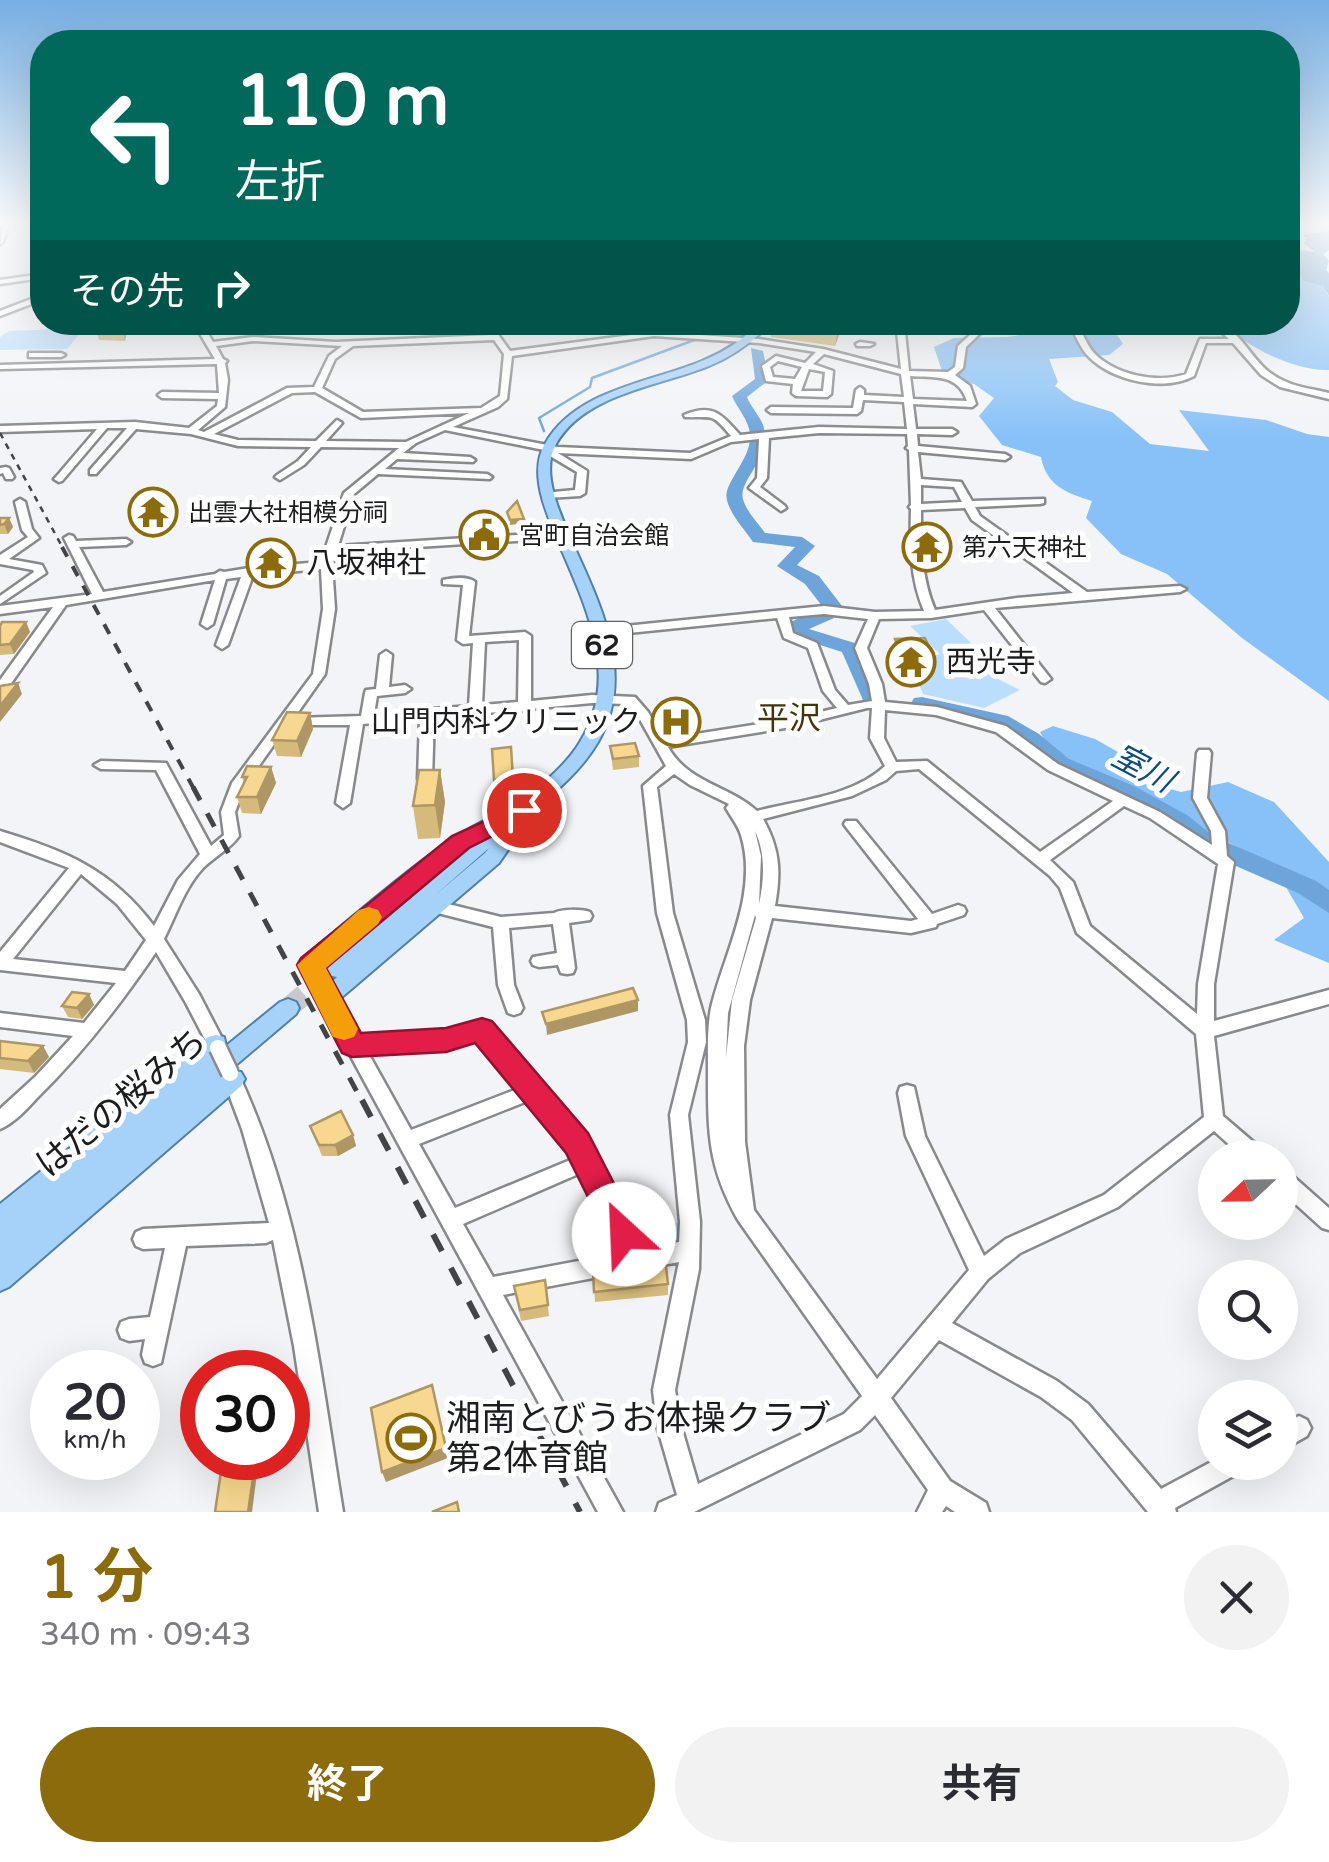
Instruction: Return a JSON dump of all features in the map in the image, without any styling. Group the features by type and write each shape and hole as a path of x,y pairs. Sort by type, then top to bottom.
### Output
{"main road":[{"path":"548,449 564,426 596,403 714,362 755,335"},
{"name":"62","path":"336,969 524,810 586,750 599,729 608,699 608,675 588,592 547,496 542,468 548,449"},
{"path":"327,997 492,858 524,810"},
{"path":"310,965 460,842 524,810"},
{"name":"はだの桜みち","path":"0,1249 288,1008"},
{"path":"0,1220 217,1046"},
{"path":"0,1278 232,1076"}],"street":[{"path":"0,314 30,303"},
{"path":"192,431 222,407 226,378 223,361 207,335"},
{"path":"508,354 648,335"},
{"path":"678,335 751,340 823,351 905,372 950,375 967,388 972,404 860,394 858,411 772,414 778,435"},
{"path":"901,335 915,482 914,552 931,614"},
{"path":"950,375 959,368 962,346 974,335"},
{"path":"1081,335 1096,359 1162,381 1190,376 1202,341 1235,341"},
{"path":"1228,335 1253,364 1283,385 1329,396"},
{"path":"0,1121 50,1077 90,1032 155,941 198,863 223,848 232,836 228,812 239,784 319,674 329,609 326,565 334,548 343,503 352,488 408,445 495,405 508,391 508,354 496,337 351,344 254,339 213,344"},
{"path":"854,359 864,343"},
{"path":"317,389 332,358 351,344"},
{"path":"798,382 770,379 766,366 776,358 806,365 829,371 827,394 796,393 798,382 799,371 806,365 823,351"},
{"path":"93,365 106,353"},
{"path":"32,355 61,355"},
{"path":"37,366 47,355"},
{"path":"0,367 223,361"},
{"path":"205,435 268,404 283,392 317,389 361,415 484,410"},
{"path":"162,395 223,396"},
{"path":"688,415 710,412 729,422 738,438"},
{"path":"59,479 105,425"},
{"path":"72,466 95,469 135,426"},
{"path":"0,429 135,426 192,431 238,443 408,445"},
{"path":"280,473 300,463 332,426"},
{"path":"445,428 548,449 623,456 691,456 738,438 778,435 910,429 952,432"},
{"path":"759,437 762,478 754,488 780,508"},
{"path":"911,448 972,449 1005,457"},
{"path":"547,496 580,493 582,472 548,449"},
{"path":"398,456 470,460"},
{"path":"763,460 779,461"},
{"path":"376,470 487,477"},
{"path":"915,482 957,484 976,518 1082,595"},
{"path":"0,561 34,538 17,520 20,502"},
{"path":"914,506 1040,502"},
{"path":"334,548 564,535"},
{"path":"99,596 71,541 126,542"},
{"path":"0,561 38,567 40,572 0,601"},
{"path":"0,610 220,574 326,565"},
{"path":"222,644 234,625 250,571"},
{"path":"206,616 222,583 220,574"},
{"path":"447,582 469,582 463,640 526,636 524,707"},
{"path":"599,632 831,611 875,616 931,614 1082,595 1180,589"},
{"path":"0,689 60,603"},
{"path":"987,606 1046,679"},
{"path":"782,615 788,635 813,646 828,691 844,709"},
{"path":"875,616 861,648 878,691 874,728 877,745 892,766"},
{"path":"475,712 479,639"},
{"path":"382,659 382,690"},
{"path":"343,803 344,763 371,692 405,689"},
{"path":"287,720 362,720 608,699 635,703 674,767 749,818 757,910 722,1002 727,1043 716,1143 727,1182 745,1213 942,1489 977,1512"},
{"path":"660,744 878,704 928,709 986,724 1013,736 1053,767 1126,799 1226,862 1206,984 1204,1031 1214,1120 1237,1140"},
{"path":"426,779 432,748 427,715"},
{"path":"1204,753 1200,798 1219,840 1220,859"},
{"path":"892,766 922,764 1040,859 1067,886 1083,929 1204,1031"},
{"path":"100,765 161,766 209,856"},
{"path":"749,818 855,789 887,774 892,766"},
{"path":"674,767 650,786 665,913 696,1020 696,1042 679,1115 690,1250 664,1390 669,1426 699,1503"},
{"path":"1040,859 1126,799"},
{"path":"851,824 930,923"},
{"path":"0,836 79,866 118,894 155,941 232,1076 270,1180 282,1228 331,1512"},
{"path":"0,964 79,866"},
{"path":"436,907 501,922 584,916"},
{"path":"757,910 878,926 930,923 958,911"},
{"path":"539,961 566,963 560,916"},
{"path":"501,922 506,985 514,1008"},
{"path":"0,964 130,978"},
{"path":"310,965 611,1512"},
{"path":"1204,1031 1329,997"},
{"path":"0,1020 90,1032"},
{"path":"352,1045 446,1040 482,1030 588,1161 635,1261"},
{"path":"696,1042 727,1043"},
{"path":"405,1141 532,1091"},
{"path":"906,1093 916,1136 981,1272"},
{"path":"668,1512 699,1503 852,1422 981,1272 1013,1246 1111,1201 1214,1120"},
{"path":"450,1220 588,1161"},
{"path":"1298,1193 1329,1221"},
{"path":"143,1239 266,1233 282,1228"},
{"path":"154,1350 178,1238"},
{"path":"487,1288 690,1250"},
{"path":"129,1330 159,1327"},
{"path":"937,1327 1049,1389 1080,1412 1161,1508 1207,1480"},
{"path":"929,1512 942,1489"}],"shaded area":[{"path":"1300,296 1328,296 1329,370 1299,366 1236,335 1300,335"},
{"path":"9,331 79,335 67,349 0,350 0,337"},
{"path":"1115,335 1123,344 1109,355 1049,359 1058,382 1055,386 1073,400 1112,412 1150,444 1209,451 1179,410 1266,420 1329,437 1329,701 1242,638 1167,574 1121,554 1086,518 1092,501 1052,481 1041,457 1002,445 979,416 994,398 974,384 944,377 934,347 954,338"},
{"path":"946,619 989,660 981,663 1000,680 1020,690 984,708 923,694 916,677 933,674 927,658 940,654 910,626"},
{"path":"1053,726 1095,739 1118,752 1153,784 1181,792 1228,782 1274,802 1329,862 1329,963 1274,940 1304,918 1273,865 1069,761 1046,743 1040,732"},
{"path":"672,1214 674,1223 685,1222 685,1241 640,1254 627,1227"}],"building":[{"path":"145,492 168,496 158,507 132,505"},
{"path":"517,501 524,519 510,520 507,512"},
{"path":"2,622 26,622 10,644 0,645"},
{"path":"925,638 932,654 902,657 895,639"},
{"path":"18,683 0,706 0,686"},
{"path":"688,703 694,715 665,720 658,709"},
{"path":"287,712 310,713 297,741 272,740"},
{"path":"635,743 639,756 613,759 610,746"},
{"path":"511,747 513,778 494,780 492,749"},
{"path":"247,766 271,767 257,797 237,797 247,777 242,777"},
{"path":"419,770 440,770 435,805 413,806"},
{"path":"633,988 638,1000 546,1024 542,1012"},
{"path":"72,992 89,994 77,1008 62,1006"},
{"path":"0,1041 43,1046 28,1061 0,1058"},
{"path":"341,1111 353,1135 335,1145 319,1145 310,1126"},
{"path":"665,1258 668,1284 594,1292 593,1271"},
{"path":"545,1280 548,1305 520,1310 514,1286"},
{"name":"湘南とびうお体操クラブ 第2体育館","path":"432,1385 446,1448 382,1472 371,1408"},
{"path":"220,1480 253,1480 248,1512 215,1512"},
{"path":"457,1502 459,1512 432,1512"}],"waterway":[{"path":"701,337 708,335"},
{"path":"544,431 539,418 590,387 592,378 697,339"},
{"name":"室川","path":"756,351 762,380 739,396 756,426 756,451 735,488 735,501 759,538 796,541 806,546 786,566 812,580 832,606 827,614 798,626 796,631 851,648 870,696"},
{"name":"室川","path":"922,703 1000,721 1031,739 1061,764 1126,791 1179,821 1206,843 1307,887 1329,904"}],"tunnel":[{"path":"288,1008 335,969"}],"railway":[{"path":"0,433 64,550"},
{"path":"62,547 194,789"},
{"path":"193,787 363,1103"},
{"path":"362,1100 580,1512"}],"slow traffic":[{"path":"344,1029 310,965 369,917"}],"place":[{"name":"出雲大社相模分祠","path":"153,512"},
{"name":"宮町自治会館","path":"484,535"},
{"name":"第六天神社","path":"927,547"},
{"name":"八坂神社","path":"271,563"},
{"name":"西光寺","path":"911,662"},
{"name":"山門内科クリニック","path":"676,722"},
{"name":"湘南とびうお体操クラブ 第2体育館","path":"411,1438"}],"district":[{"name":"平沢","path":"789,718"}],"route":[{"path":"524,810 460,842 310,965 352,1045 446,1040 482,1030 577,1143 624,1234"}]}
